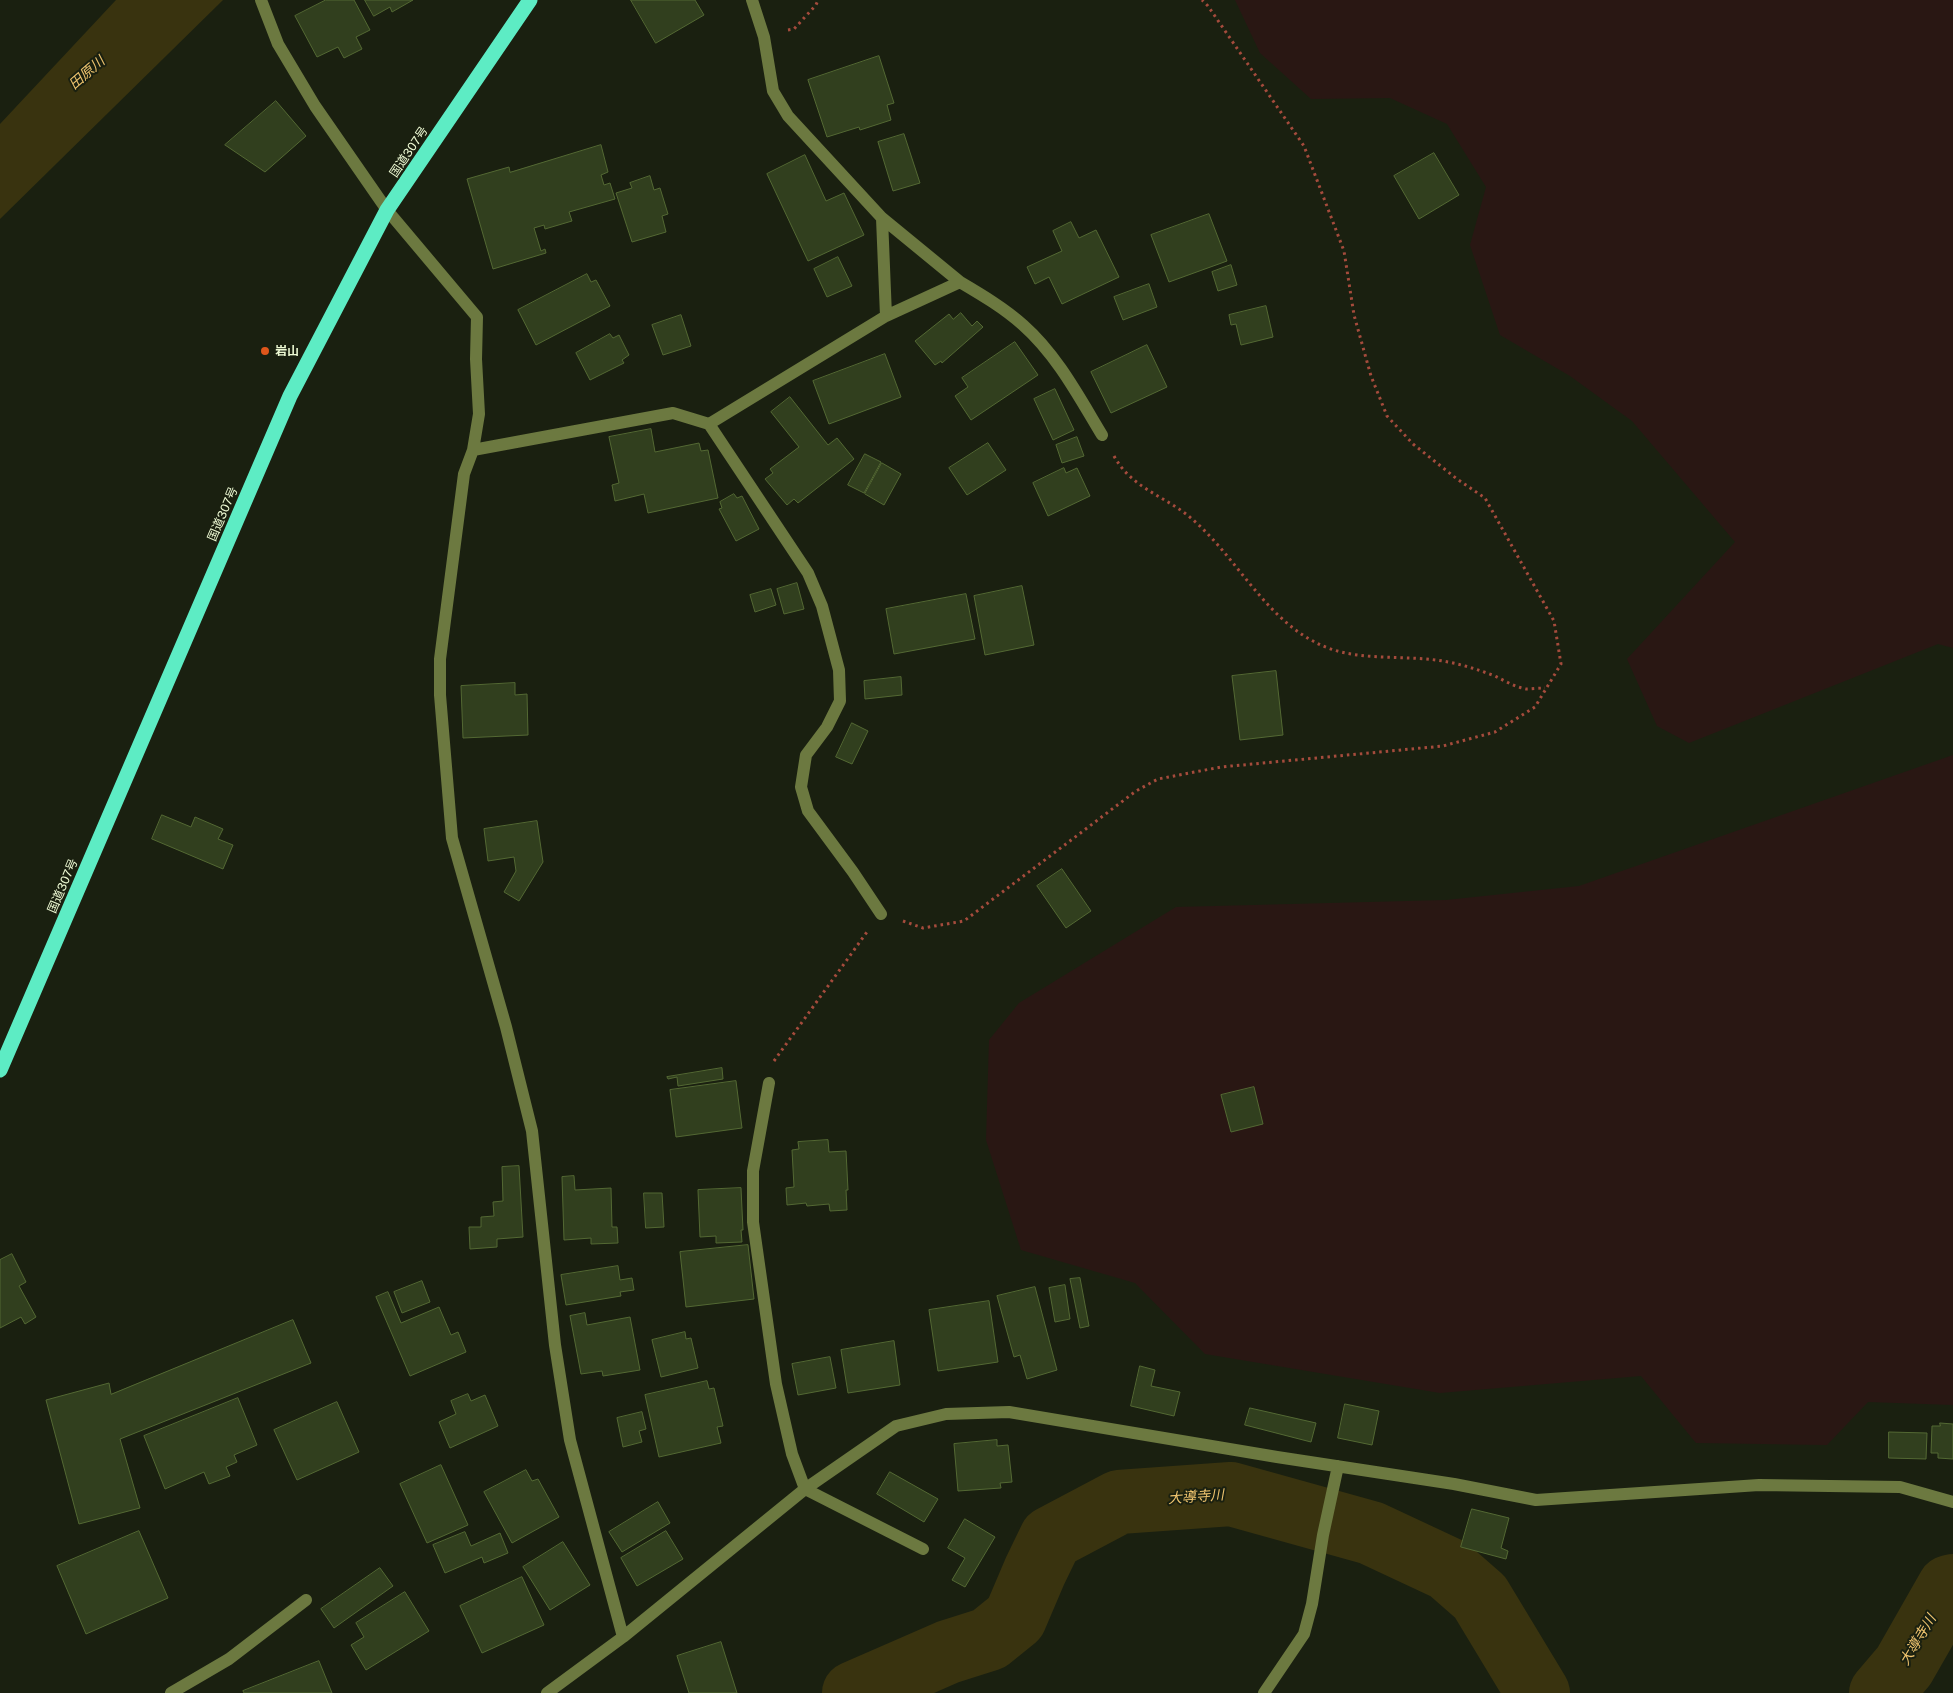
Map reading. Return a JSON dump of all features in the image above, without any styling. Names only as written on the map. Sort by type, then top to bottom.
[{"type":"highway","name":"国道307号","points":[[0,1070],[290,396],[387,210],[530,0]]},
{"type":"street","points":[[261,0],[278,44],[315,106],[387,210],[476,317],[478,414],[473,450],[464,474],[440,659],[440,695],[452,838],[506,1027],[532,1131],[555,1345],[570,1440],[623,1637]]},
{"type":"street","points":[[752,0],[764,37],[774,91],[788,116],[882,218],[960,282],[1001,308],[1025,327],[1074,388],[1102,435]]},
{"type":"street","points":[[882,218],[886,316]]},
{"type":"street","points":[[709,424],[886,316],[960,282]]},
{"type":"street","points":[[473,450],[672,413],[709,424],[808,573],[822,606],[839,670],[840,701],[827,727],[806,755],[801,787],[808,811],[853,872],[880,914]]},
{"type":"street","points":[[769,1083],[753,1171],[753,1222],[776,1384],[792,1454],[805,1489],[923,1549]]},
{"type":"street","points":[[547,1693],[623,1637],[805,1489],[896,1426],[946,1414],[1009,1412],[1454,1484],[1536,1500],[1759,1485],[1900,1487],[1953,1502]]},
{"type":"street","points":[[1264,1693],[1304,1634],[1312,1604],[1323,1535],[1338,1466]]},
{"type":"street","points":[[171,1693],[229,1659],[306,1600]]},
{"type":"path","points":[[764,37],[794,29],[816,5],[818,0]]},
{"type":"path","points":[[769,1083],[775,1059],[880,914],[923,928],[964,921],[1136,791],[1158,779],[1221,767],[1443,746],[1496,732],[1535,707],[1561,664],[1554,621],[1485,498],[1457,479],[1413,444],[1387,416],[1371,376],[1354,315],[1344,251],[1304,146],[1202,0]]},
{"type":"path","points":[[1102,435],[1118,465],[1131,479],[1186,514],[1204,531],[1276,611],[1300,633],[1329,648],[1371,657],[1444,661],[1467,666],[1515,686],[1527,689],[1546,688]]},
{"type":"shaded area","points":[[1235,0],[1953,0],[1953,648],[1938,644],[1689,743],[1657,726],[1627,659],[1735,542],[1632,421],[1570,376],[1500,335],[1470,245],[1486,187],[1447,124],[1390,98],[1311,99],[1260,53]]},
{"type":"shaded area","points":[[1953,755],[1953,1405],[1868,1402],[1827,1445],[1696,1443],[1641,1376],[1440,1393],[1205,1354],[1135,1283],[1021,1250],[986,1140],[989,1040],[1019,1003],[1176,907],[1446,900],[1579,886]]},
{"type":"water","name":"田原川","points":[[116,0],[223,0],[0,219],[0,124]]},
{"type":"building","points":[[326,0],[354,0],[370,30],[356,37],[362,49],[344,58],[338,47],[317,57],[295,16]]},
{"type":"building","points":[[365,0],[413,0],[392,12],[390,7],[374,16]]},
{"type":"building","points":[[631,0],[695,0],[704,15],[656,43]]},
{"type":"building","points":[[879,56],[894,103],[887,105],[891,120],[860,130],[859,127],[827,137],[808,80]]},
{"type":"building","points":[[276,101],[306,136],[265,172],[225,145]]},
{"type":"building","points":[[904,134],[920,183],[893,191],[878,142]]},
{"type":"building","points":[[601,145],[608,172],[601,175],[604,185],[610,183],[615,199],[569,212],[572,221],[545,229],[544,225],[534,228],[541,251],[545,249],[546,253],[493,269],[467,179],[509,167],[510,172]]},
{"type":"building","points":[[1434,153],[1459,195],[1419,219],[1394,176]]},
{"type":"building","points":[[805,155],[826,201],[844,193],[864,235],[808,261],[767,174]]},
{"type":"building","points":[[650,176],[654,190],[660,188],[668,214],[662,216],[666,232],[632,242],[616,193],[632,188],[630,183]]},
{"type":"building","points":[[1209,214],[1227,261],[1169,282],[1151,235]]},
{"type":"building","points":[[1071,222],[1079,238],[1096,230],[1119,277],[1062,304],[1049,277],[1035,284],[1027,267],[1062,251],[1053,231]]},
{"type":"building","points":[[838,257],[852,286],[827,297],[814,269]]},
{"type":"building","points":[[1231,265],[1237,285],[1218,291],[1212,272]]},
{"type":"building","points":[[587,274],[591,282],[596,280],[610,306],[536,345],[518,310]]},
{"type":"building","points":[[1149,284],[1157,307],[1123,320],[1114,297]]},
{"type":"building","points":[[1266,306],[1273,337],[1241,345],[1236,324],[1231,325],[1229,315]]},
{"type":"building","points":[[961,313],[972,326],[977,321],[983,327],[942,363],[941,361],[935,365],[915,341],[949,314],[953,319]]},
{"type":"building","points":[[681,315],[691,346],[663,355],[652,325]]},
{"type":"building","points":[[610,334],[613,338],[619,335],[629,355],[622,360],[624,363],[590,380],[576,353]]},
{"type":"building","points":[[1015,342],[1038,375],[971,420],[955,396],[968,387],[962,378]]},
{"type":"building","points":[[1147,345],[1167,387],[1111,413],[1091,372]]},
{"type":"building","points":[[885,354],[901,397],[829,424],[813,381]]},
{"type":"building","points":[[1055,389],[1074,430],[1053,440],[1034,399]]},
{"type":"building","points":[[790,397],[828,445],[837,438],[854,459],[798,503],[794,499],[787,505],[765,479],[773,473],[770,469],[799,447],[771,412]]},
{"type":"building","points":[[651,429],[655,452],[699,443],[701,451],[708,450],[718,498],[648,513],[644,494],[615,501],[612,485],[619,483],[609,437]]},
{"type":"building","points":[[1077,437],[1084,456],[1062,463],[1056,445]]},
{"type":"building","points":[[988,443],[1006,470],[967,495],[949,468]]},
{"type":"building","points":[[865,454],[881,462],[864,493],[848,485]]},
{"type":"building","points":[[882,463],[901,474],[884,505],[865,494]]},
{"type":"building","points":[[1064,468],[1066,473],[1077,468],[1090,496],[1048,516],[1033,483]]},
{"type":"building","points":[[734,494],[737,498],[742,496],[759,529],[736,541],[719,509],[722,508],[720,502]]},
{"type":"building","points":[[797,583],[804,609],[784,614],[777,589]]},
{"type":"building","points":[[1022,586],[1034,645],[985,655],[974,596]]},
{"type":"building","points":[[771,589],[776,605],[755,612],[750,595]]},
{"type":"building","points":[[966,594],[975,639],[894,654],[886,609]]},
{"type":"building","points":[[1276,671],[1283,735],[1240,740],[1232,676]]},
{"type":"building","points":[[901,677],[902,695],[865,699],[864,681]]},
{"type":"building","points":[[515,683],[515,695],[527,694],[528,735],[463,738],[461,686]]},
{"type":"building","points":[[852,723],[868,731],[852,764],[836,757]]},
{"type":"building","points":[[162,815],[191,827],[195,817],[223,829],[218,839],[233,845],[223,869],[152,839]]},
{"type":"building","points":[[537,821],[543,862],[519,901],[504,892],[516,871],[514,857],[488,861],[484,829]]},
{"type":"building","points":[[1062,869],[1091,911],[1066,928],[1037,886]]},
{"type":"building","points":[[722,1068],[723,1079],[678,1086],[677,1077],[668,1079],[667,1077]]},
{"type":"building","points":[[736,1081],[742,1128],[676,1137],[670,1090]]},
{"type":"building","points":[[1254,1087],[1263,1124],[1231,1132],[1221,1095]]},
{"type":"building","points":[[828,1140],[829,1152],[846,1151],[847,1210],[830,1211],[829,1204],[807,1206],[806,1203],[787,1205],[786,1188],[794,1187],[792,1150],[799,1149],[798,1142]]},
{"type":"building","points":[[519,1166],[523,1237],[497,1239],[497,1247],[470,1249],[469,1227],[481,1227],[481,1217],[494,1216],[493,1202],[503,1201],[502,1167]]},
{"type":"building","points":[[574,1176],[575,1190],[611,1188],[612,1227],[617,1227],[618,1243],[591,1244],[591,1238],[564,1240],[562,1177]]},
{"type":"building","points":[[741,1188],[742,1242],[716,1243],[716,1236],[700,1237],[698,1190]]},
{"type":"building","points":[[644,1193],[662,1193],[664,1227],[646,1228]]},
{"type":"building","points":[[748,1245],[754,1299],[686,1307],[680,1252]]},
{"type":"building","points":[[12,1254],[26,1282],[19,1286],[36,1317],[25,1324],[21,1317],[0,1328],[0,1260]]},
{"type":"building","points":[[618,1266],[620,1280],[632,1278],[634,1290],[620,1292],[621,1296],[566,1305],[561,1275]]},
{"type":"building","points":[[1080,1278],[1089,1326],[1080,1328],[1070,1279]]},
{"type":"building","points":[[422,1281],[430,1302],[402,1313],[394,1292]]},
{"type":"building","points":[[1065,1285],[1070,1319],[1055,1322],[1049,1288]]},
{"type":"building","points":[[1035,1287],[1057,1370],[1027,1379],[1020,1355],[1014,1357],[997,1296]]},
{"type":"building","points":[[388,1292],[401,1323],[439,1307],[451,1335],[458,1332],[466,1352],[410,1376],[376,1297]]},
{"type":"building","points":[[989,1301],[998,1362],[938,1371],[929,1310]]},
{"type":"building","points":[[585,1313],[587,1325],[630,1317],[640,1370],[603,1376],[602,1371],[581,1374],[570,1316]]},
{"type":"building","points":[[293,1320],[311,1363],[120,1439],[140,1508],[79,1524],[46,1400],[109,1383],[111,1394]]},
{"type":"building","points":[[685,1332],[686,1339],[691,1338],[698,1368],[661,1377],[652,1340]]},
{"type":"building","points":[[894,1341],[900,1385],[848,1393],[841,1350]]},
{"type":"building","points":[[830,1357],[836,1388],[798,1395],[792,1364]]},
{"type":"building","points":[[1140,1366],[1155,1370],[1151,1386],[1180,1392],[1174,1416],[1131,1406]]},
{"type":"building","points":[[707,1381],[709,1389],[714,1388],[723,1426],[717,1427],[721,1443],[659,1457],[645,1395]]},
{"type":"building","points":[[468,1394],[471,1401],[485,1395],[498,1426],[450,1448],[439,1422],[456,1414],[451,1401]]},
{"type":"building","points":[[238,1398],[257,1445],[234,1455],[237,1462],[226,1467],[230,1476],[209,1484],[204,1472],[165,1489],[144,1436]]},
{"type":"building","points":[[337,1402],[359,1452],[297,1480],[274,1430]]},
{"type":"building","points":[[1345,1404],[1379,1411],[1372,1445],[1338,1438]]},
{"type":"building","points":[[1250,1408],[1316,1423],[1311,1442],[1245,1425]]},
{"type":"building","points":[[642,1412],[646,1429],[639,1431],[642,1442],[623,1447],[617,1418]]},
{"type":"building","points":[[1940,1423],[1953,1424],[1953,1459],[1938,1458],[1938,1453],[1931,1453],[1932,1426],[1940,1426]]},
{"type":"building","points":[[1889,1432],[1927,1433],[1926,1459],[1889,1458]]},
{"type":"building","points":[[997,1440],[997,1446],[1008,1445],[1012,1482],[1000,1483],[1001,1488],[958,1491],[954,1444]]},
{"type":"building","points":[[441,1465],[468,1525],[427,1543],[400,1484]]},
{"type":"building","points":[[526,1470],[532,1481],[538,1479],[559,1517],[512,1543],[484,1492]]},
{"type":"building","points":[[890,1472],[938,1499],[924,1522],[877,1494]]},
{"type":"building","points":[[658,1502],[670,1523],[622,1552],[609,1532]]},
{"type":"building","points":[[1472,1509],[1509,1518],[1501,1548],[1508,1551],[1506,1559],[1461,1547]]},
{"type":"building","points":[[965,1519],[995,1537],[965,1587],[952,1580],[965,1558],[948,1548]]},
{"type":"building","points":[[139,1531],[168,1598],[86,1634],[57,1566]]},
{"type":"building","points":[[666,1531],[683,1559],[637,1586],[621,1558]]},
{"type":"building","points":[[465,1532],[471,1546],[500,1533],[508,1553],[484,1563],[482,1557],[445,1573],[433,1545]]},
{"type":"building","points":[[563,1542],[590,1585],[550,1610],[523,1567]]},
{"type":"building","points":[[380,1568],[393,1586],[334,1628],[321,1609]]},
{"type":"building","points":[[522,1577],[544,1625],[482,1653],[460,1606]]},
{"type":"building","points":[[405,1592],[429,1631],[366,1670],[351,1645],[364,1637],[356,1623]]},
{"type":"building","points":[[721,1642],[737,1693],[689,1693],[677,1656]]},
{"type":"building","points":[[319,1661],[332,1693],[244,1693],[243,1691]]},
{"type":"waterway","name":"大導寺川","points":[[854,1693],[948,1652],[989,1639],[1015,1618],[1051,1538],[1119,1502],[1231,1494],[1371,1533],[1448,1569],[1480,1597],[1538,1693]]},
{"type":"waterway","name":"大導寺川","points":[[1881,1693],[1904,1666],[1949,1587],[1953,1586]]},
{"type":"place","name":"岩山","points":[[265,351]]}]
